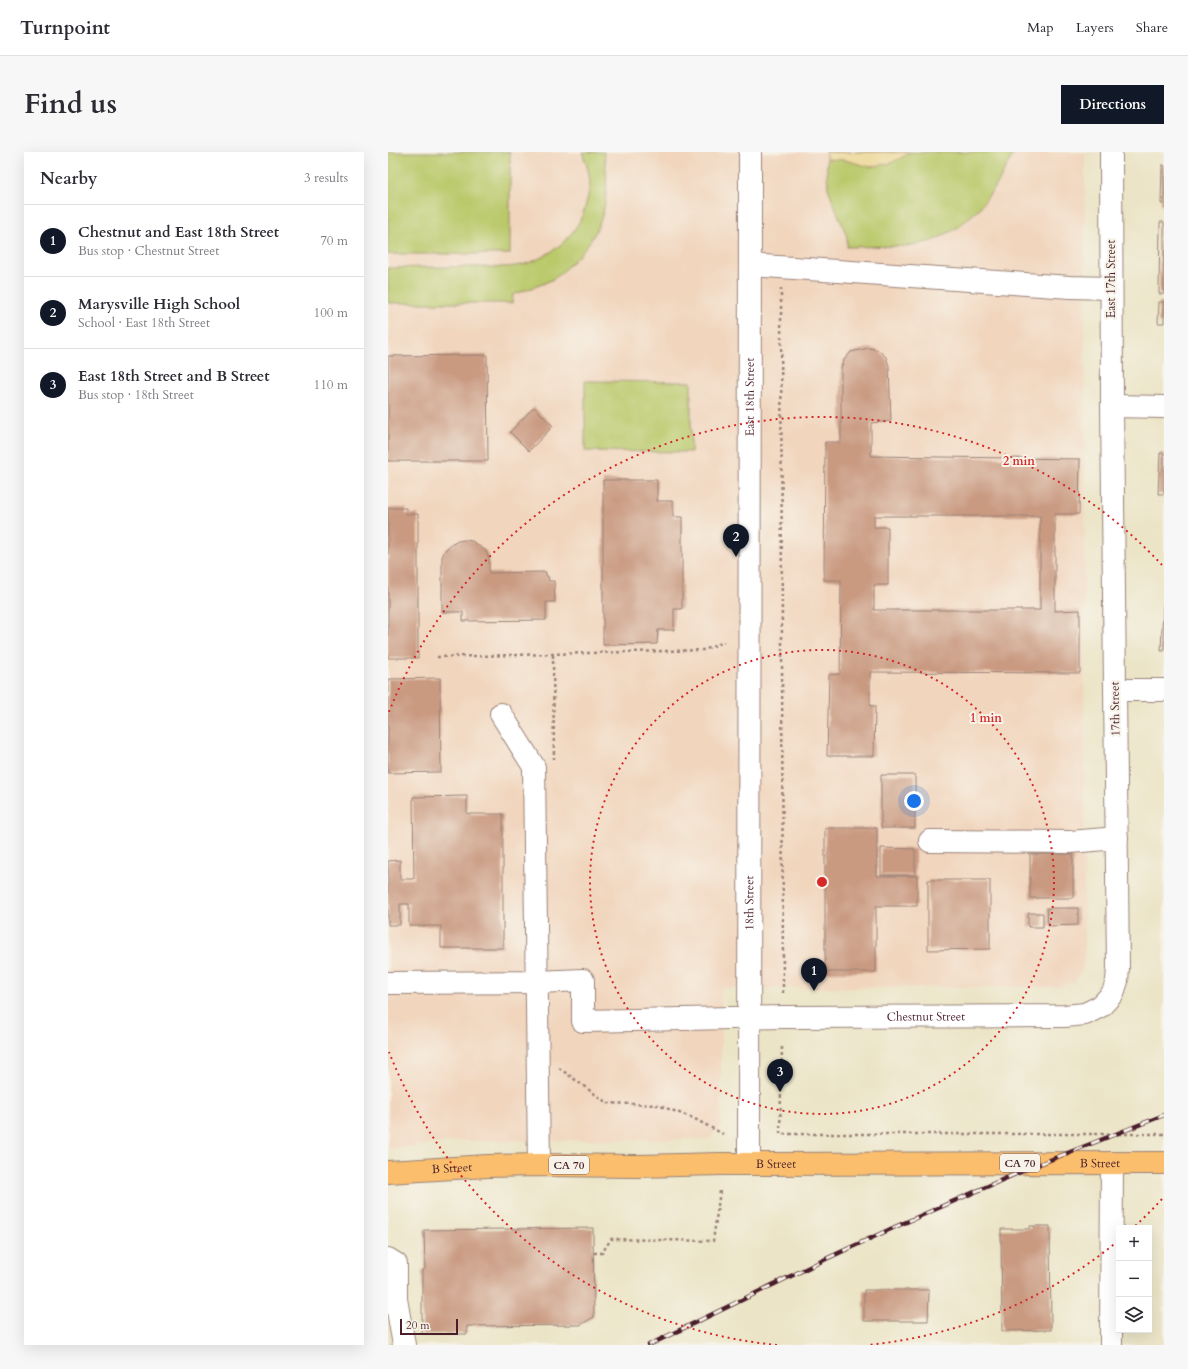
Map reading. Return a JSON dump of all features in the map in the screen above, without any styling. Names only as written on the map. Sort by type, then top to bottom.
[{"type":"highway","name":"B Street","points":[[388,1172],[487,1166],[539,1165],[637,1166],[749,1164],[1164,1163]]},
{"type":"street","name":"East 18th Street","points":[[750,152],[750,642]]},
{"type":"street","name":"East 17th Street","points":[[1111,152],[1112,406]]},
{"type":"street","points":[[750,266],[1070,288],[1111,288]]},
{"type":"street","points":[[1112,406],[1164,407]]},
{"type":"street","name":"17th Street","points":[[1102,1006],[1113,993],[1117,981],[1117,838],[1112,406]]},
{"type":"street","name":"18th Street","points":[[749,1164],[748,1018],[750,642]]},
{"type":"street","points":[[1115,690],[1164,690]]},
{"type":"street","points":[[501,714],[534,766],[539,1165]]},
{"type":"street","points":[[930,840],[1070,842],[1117,838]]},
{"type":"street","name":"Chestnut Street","points":[[537,982],[583,980],[583,1021],[748,1018],[1065,1016],[1085,1014],[1102,1006]]},
{"type":"street","points":[[388,983],[537,982]]},
{"type":"street","points":[[1111,1345],[1112,1163]]},
{"type":"street","points":[[388,1259],[396,1264],[392,1300],[404,1345]]},
{"type":"path","points":[[781,268],[783,994]]},
{"type":"path","points":[[437,657],[704,650],[724,642]]},
{"type":"path","points":[[554,655],[554,766]]},
{"type":"path","points":[[782,1047],[780,1134],[1164,1134]]},
{"type":"path","points":[[556,1066],[607,1103],[658,1105],[692,1118],[723,1134]]},
{"type":"path","points":[[594,1253],[602,1253],[611,1239],[713,1241],[720,1191]]},
{"type":"shaded area","points":[[388,152],[1085,152],[1084,961],[1081,972],[1074,982],[1057,987],[721,988],[721,1126],[709,1139],[459,1141],[388,1149]]},
{"type":"green space","points":[[388,152],[510,152],[510,254],[388,254]]},
{"type":"green space","points":[[582,152],[604,152],[607,185],[603,214],[591,240],[581,253],[557,276],[544,284],[513,295],[512,303],[388,303],[388,268],[515,266],[525,264],[553,251],[575,229],[584,211],[590,181],[588,169]]},
{"type":"green space","points":[[826,152],[1014,152],[998,183],[978,210],[957,228],[933,241],[906,246],[847,247],[847,237],[828,188]]},
{"type":"green space","points":[[585,381],[691,382],[691,452],[585,451]]},
{"type":"sand","points":[[826,152],[909,152],[891,163],[870,167],[845,160],[826,159]]},
{"type":"building","points":[[1162,165],[1164,165],[1164,204],[1161,204]]},
{"type":"building","points":[[1160,222],[1164,222],[1164,294],[1159,294]]},
{"type":"building","points":[[1159,302],[1164,302],[1164,323],[1158,323]]},
{"type":"building","points":[[869,348],[878,350],[886,357],[889,366],[891,421],[871,423],[871,456],[1080,459],[1079,514],[1055,514],[1055,611],[1080,610],[1080,673],[870,672],[870,706],[875,706],[874,756],[827,756],[829,675],[840,674],[841,580],[824,580],[825,442],[841,442],[841,368],[844,360],[851,352]],"holes":[[[874,516],[1040,516],[1040,610],[874,610],[874,585],[888,585],[888,527],[874,527]]]},
{"type":"building","points":[[487,355],[488,461],[388,461],[388,356]]},
{"type":"building","points":[[534,407],[553,426],[529,451],[510,432]]},
{"type":"building","points":[[1160,453],[1164,453],[1164,494],[1158,494]]},
{"type":"building","points":[[603,480],[657,480],[657,501],[673,501],[673,517],[682,517],[682,609],[674,609],[674,630],[658,630],[657,644],[603,645]]},
{"type":"building","points":[[388,508],[406,508],[406,514],[418,514],[418,658],[388,658]]},
{"type":"building","points":[[458,541],[472,541],[486,551],[489,558],[489,573],[546,572],[546,576],[548,576],[549,581],[554,581],[555,602],[546,602],[546,620],[463,621],[463,612],[442,612],[442,557],[445,550],[451,545]]},
{"type":"building","points":[[1163,605],[1164,651],[1161,651]]},
{"type":"building","points":[[440,678],[441,772],[388,773],[388,679]]},
{"type":"building","points":[[881,775],[915,775],[915,828],[881,828]]},
{"type":"building","points":[[467,796],[467,814],[503,814],[503,948],[441,948],[441,926],[409,926],[409,904],[400,904],[400,925],[388,925],[388,861],[400,860],[400,879],[414,879],[413,797]]},
{"type":"building","points":[[825,828],[877,828],[877,876],[917,876],[917,906],[876,906],[876,972],[825,972]]},
{"type":"building","points":[[881,848],[915,849],[915,875],[881,875]]},
{"type":"building","points":[[1030,854],[1073,854],[1073,898],[1030,898]]},
{"type":"building","points":[[928,880],[990,880],[990,949],[928,950]]},
{"type":"building","points":[[1047,908],[1078,908],[1078,925],[1048,926]]},
{"type":"building","points":[[1028,913],[1043,913],[1043,927],[1028,927]]},
{"type":"building","points":[[1030,1226],[1050,1226],[1051,1330],[1002,1331],[1001,1229],[1030,1229]]},
{"type":"building","points":[[593,1228],[594,1317],[580,1325],[467,1326],[467,1334],[422,1334],[422,1270],[425,1269],[424,1230]]},
{"type":"building","points":[[864,1290],[929,1290],[928,1321],[864,1321]]},
{"type":"railway","points":[[649,1345],[895,1227],[1027,1169],[1164,1115]]},
{"type":"place","name":"Marysville High School","points":[[736,557]]},
{"type":"place","name":"Chestnut and East 18th Street","points":[[814,991]]},
{"type":"place","name":"East 18th Street and B Street","points":[[780,1092]]}]
